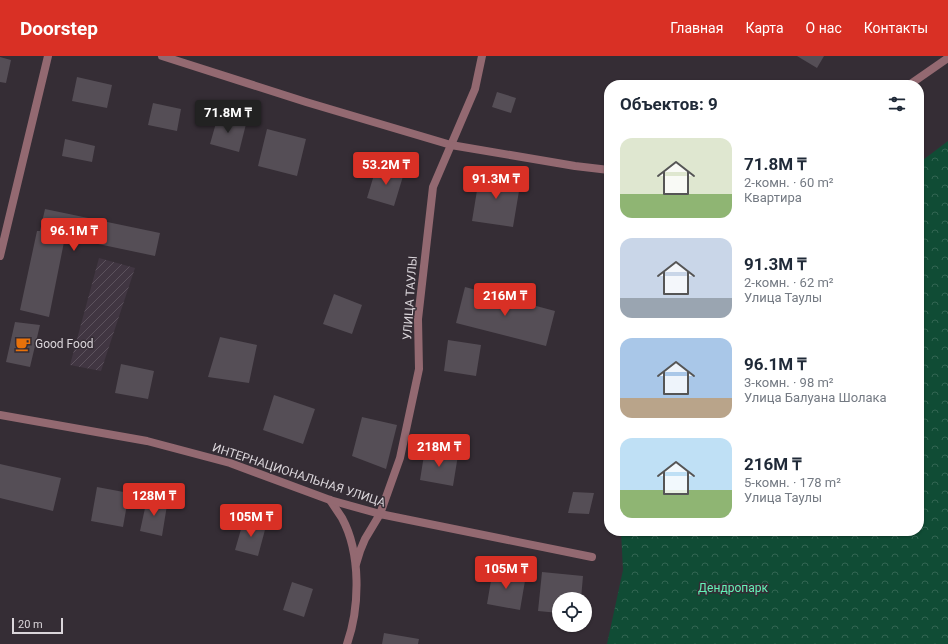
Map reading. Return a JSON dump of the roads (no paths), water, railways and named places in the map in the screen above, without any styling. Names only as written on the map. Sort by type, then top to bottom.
[{"type":"street","points":[[0,256],[48,56]]},
{"type":"street","points":[[162,56],[306,102],[451,145],[575,166],[604,169]]},
{"type":"street","name":"УЛИЦА ТАУЛЫ","points":[[356,564],[365,539],[380,514],[400,458],[419,369],[418,319],[433,186],[475,89],[482,56]]},
{"type":"street","points":[[916,80],[948,58]]},
{"type":"street","name":"ИНТЕРНАЦИОНАЛЬНАЯ УЛИЦА","points":[[0,415],[147,441],[230,463],[330,500],[380,514],[592,557]]},
{"type":"street","name":"УЛИЦА ТАУЛЫ","points":[[330,500],[342,519],[353,549],[356,564],[356,600],[351,631],[347,644]]},
{"type":"place","name":"Good Food","points":[[23,344]]},
{"type":"park label","name":"Дендропарк","points":[[733,588]]}]
